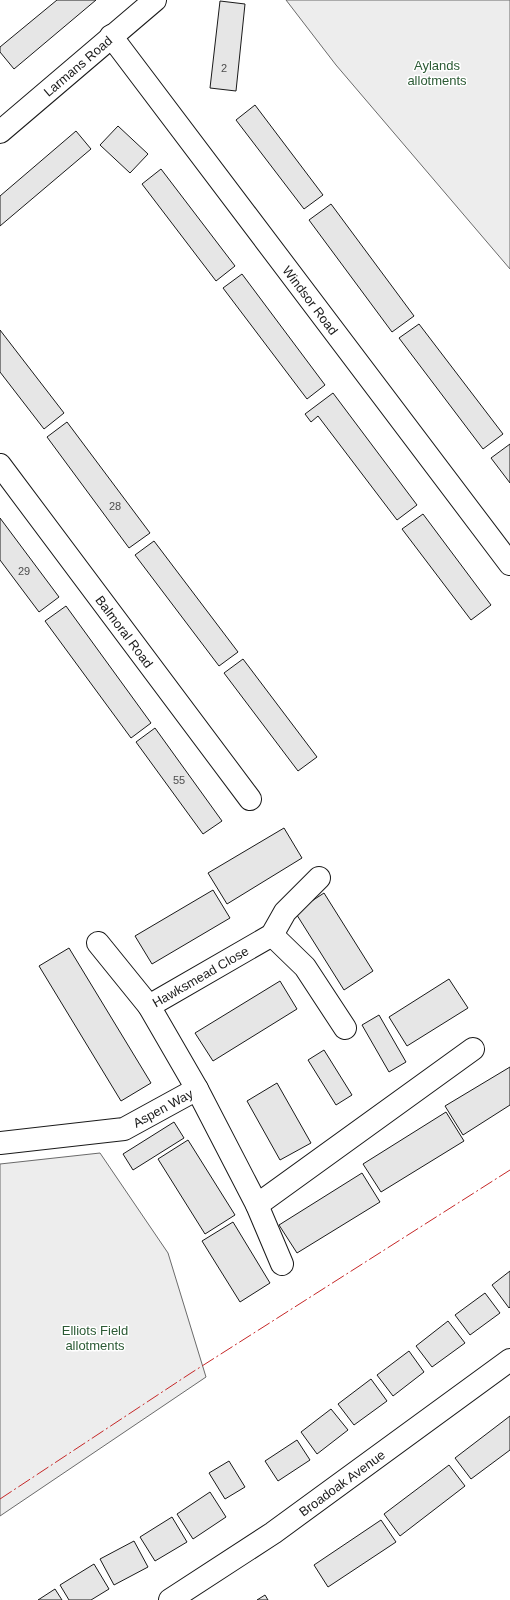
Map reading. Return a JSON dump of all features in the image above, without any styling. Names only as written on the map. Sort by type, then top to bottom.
[{"type":"street","name":"Larmans Road","points":[[0,132],[155,0]]},
{"type":"street","name":"Windsor Road","points":[[111,36],[510,564]]},
{"type":"street","name":"Balmoral Road","points":[[0,465],[250,798]]},
{"type":"street","points":[[319,878],[285,912],[272,935],[305,967],[345,1028]]},
{"type":"street","name":"Hawksmead Close","points":[[197,1089],[149,1006],[272,935]]},
{"type":"street","points":[[98,943],[149,1006]]},
{"type":"street","points":[[256,1205],[473,1049]]},
{"type":"street","name":"Aspen Way","points":[[0,1143],[124,1129],[197,1089],[256,1205],[282,1264]]},
{"type":"street","name":"Broadoak Avenue","points":[[170,1600],[273,1533],[510,1360]]},
{"type":"shaded area","name":"Aylands allotments","points":[[286,0],[510,0],[510,269],[336,65]]},
{"type":"shaded area","name":"Elliots Field allotments","points":[[100,1153],[168,1253],[206,1377],[0,1516],[0,1164]]},
{"type":"building","points":[[57,0],[96,0],[14,69],[0,52],[0,47]]},
{"type":"building","points":[[220,1],[245,4],[236,91],[210,88]]},
{"type":"building","points":[[255,105],[323,195],[304,209],[236,120]]},
{"type":"building","points":[[118,126],[148,154],[130,173],[100,145]]},
{"type":"building","points":[[76,131],[91,149],[0,226],[0,196]]},
{"type":"building","points":[[161,169],[235,266],[216,281],[142,184]]},
{"type":"building","points":[[331,204],[414,316],[392,332],[309,220]]},
{"type":"building","points":[[242,274],[325,385],[307,399],[223,288]]},
{"type":"building","points":[[419,324],[503,434],[483,449],[399,338]]},
{"type":"building","points":[[0,330],[64,413],[44,429],[0,372]]},
{"type":"building","points":[[333,393],[417,505],[397,520],[318,416],[311,422],[305,414]]},
{"type":"building","points":[[67,422],[150,533],[129,548],[47,437]]},
{"type":"building","points":[[510,444],[510,483],[491,458]]},
{"type":"building","points":[[423,514],[491,605],[471,620],[402,529]]},
{"type":"building","points":[[0,518],[59,597],[39,612],[0,560]]},
{"type":"building","points":[[154,541],[238,652],[219,666],[135,555]]},
{"type":"building","points":[[66,606],[151,723],[131,738],[45,621]]},
{"type":"building","points":[[243,659],[317,757],[298,771],[224,673]]},
{"type":"building","points":[[155,728],[222,821],[203,834],[136,742]]},
{"type":"building","points":[[284,828],[302,858],[227,904],[208,873]]},
{"type":"building","points":[[213,890],[230,918],[152,964],[135,936]]},
{"type":"building","points":[[324,893],[373,971],[344,990],[295,912]]},
{"type":"building","points":[[69,948],[151,1083],[121,1101],[39,966]]},
{"type":"building","points":[[449,979],[468,1008],[407,1046],[389,1017]]},
{"type":"building","points":[[280,981],[297,1009],[213,1061],[195,1033]]},
{"type":"building","points":[[379,1015],[406,1062],[389,1072],[362,1025]]},
{"type":"building","points":[[324,1050],[352,1095],[336,1105],[308,1060]]},
{"type":"building","points":[[510,1067],[510,1105],[463,1135],[445,1106]]},
{"type":"building","points":[[277,1083],[311,1143],[280,1160],[247,1101]]},
{"type":"building","points":[[446,1112],[464,1141],[381,1192],[363,1164]]},
{"type":"building","points":[[174,1122],[184,1138],[133,1170],[123,1154]]},
{"type":"building","points":[[188,1140],[235,1215],[205,1234],[158,1159]]},
{"type":"building","points":[[362,1173],[380,1202],[297,1253],[279,1225]]},
{"type":"building","points":[[233,1222],[270,1283],[240,1302],[202,1241]]},
{"type":"building","points":[[510,1271],[510,1307],[509,1308],[492,1285]]},
{"type":"building","points":[[485,1293],[500,1313],[470,1335],[455,1315]]},
{"type":"building","points":[[448,1321],[465,1343],[432,1367],[416,1346]]},
{"type":"building","points":[[409,1351],[424,1372],[393,1396],[377,1375]]},
{"type":"building","points":[[371,1379],[387,1401],[354,1425],[338,1404]]},
{"type":"building","points":[[331,1409],[348,1430],[317,1454],[301,1432]]},
{"type":"building","points":[[510,1416],[510,1450],[471,1479],[455,1458]]},
{"type":"building","points":[[297,1440],[310,1460],[278,1481],[265,1461]]},
{"type":"building","points":[[229,1461],[245,1487],[225,1499],[209,1473]]},
{"type":"building","points":[[449,1465],[465,1486],[400,1536],[384,1514]]},
{"type":"building","points":[[210,1492],[226,1517],[193,1539],[177,1514]]},
{"type":"building","points":[[172,1517],[187,1542],[155,1561],[140,1537]]},
{"type":"building","points":[[381,1520],[396,1542],[328,1587],[314,1565]]},
{"type":"building","points":[[134,1541],[148,1567],[114,1585],[100,1559]]},
{"type":"building","points":[[94,1564],[109,1589],[91,1600],[69,1600],[60,1585]]},
{"type":"building","points":[[55,1589],[62,1600],[38,1600]]},
{"type":"building","points":[[265,1595],[268,1600],[257,1600]]},
{"type":"power","points":[[0,1499],[191,1373],[510,1170]]}]
